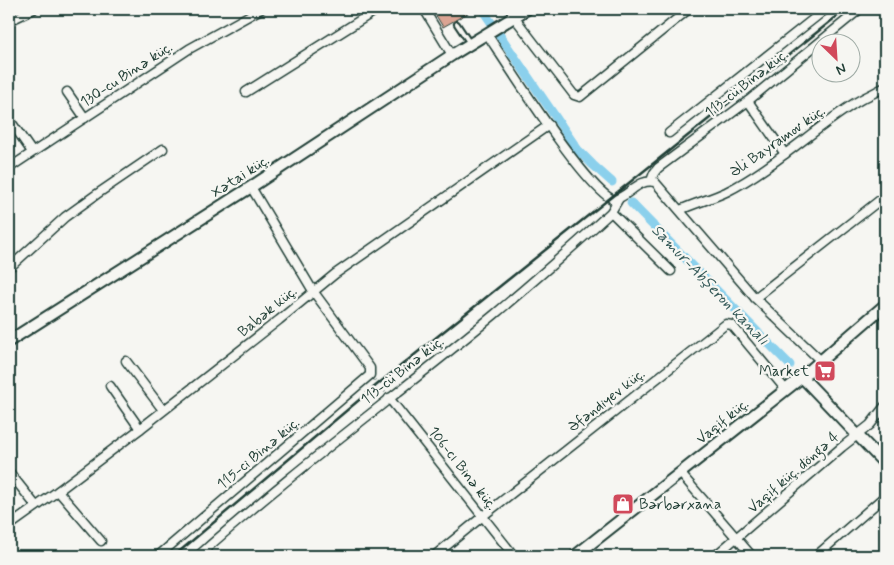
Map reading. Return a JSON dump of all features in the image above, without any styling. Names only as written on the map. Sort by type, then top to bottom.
[{"type":"street","points":[[9,21],[34,9]]},
{"type":"street","name":"130-cu Binə küç.","points":[[9,168],[189,50],[261,9]]},
{"type":"street","points":[[246,92],[378,9]]},
{"type":"street","points":[[424,9],[452,55]]},
{"type":"street","points":[[527,9],[511,13],[574,95],[580,97],[689,9]]},
{"type":"street","points":[[669,133],[826,9]]},
{"type":"street","name":"113-cü Binə küç.","points":[[651,181],[658,168],[748,101],[860,9]]},
{"type":"street","name":"Xətai küç.","points":[[9,341],[251,188],[452,55],[503,24],[511,13]]},
{"type":"street","points":[[487,34],[563,146],[609,198],[618,200],[642,183],[656,182],[755,298],[821,361]]},
{"type":"street","name":"Əli Bayramov küç.","points":[[680,210],[725,192],[786,154],[855,102],[885,87]]},
{"type":"street","points":[[67,92],[85,118]]},
{"type":"street","points":[[748,101],[786,154]]},
{"type":"street","points":[[9,119],[32,152]]},
{"type":"street","name":"Babək küç.","points":[[9,526],[58,492],[140,429],[313,291],[414,218],[549,125]]},
{"type":"street","points":[[9,268],[65,217],[163,149]]},
{"type":"street","points":[[251,188],[313,291],[370,372]]},
{"type":"street","points":[[755,298],[885,196]]},
{"type":"street","name":"113-cü Binə küç.","points":[[198,556],[323,451],[528,287],[611,212],[618,200]]},
{"type":"street","points":[[611,212],[671,271]]},
{"type":"street","name":"Vaqif küç.","points":[[574,556],[786,390],[885,305]]},
{"type":"street","name":"Əfəndiyev küç.","points":[[434,556],[726,324],[732,325],[786,390]]},
{"type":"street","points":[[126,362],[163,410]]},
{"type":"street","name":"115-ci Binə küç.","points":[[158,556],[370,372]]},
{"type":"street","points":[[802,377],[885,464]]},
{"type":"street","points":[[110,386],[140,429]]},
{"type":"street","name":"106-cı Binə küç.","points":[[389,398],[514,556]]},
{"type":"street","name":"Vaqif küç. döngə 4","points":[[715,556],[870,425],[885,406]]},
{"type":"street","points":[[9,472],[36,506]]},
{"type":"street","points":[[680,474],[752,556]]},
{"type":"street","points":[[58,492],[101,541]]},
{"type":"street","points":[[816,556],[885,496]]},
{"type":"lane","points":[[457,24],[470,44]]},
{"type":"path","points":[[370,372],[389,398]]},
{"type":"building","points":[[432,9],[475,9],[443,27]]},
{"type":"waterway","name":"Samur-Abşeron kanalı","points":[[482,9],[578,150],[612,182]]},
{"type":"waterway","name":"Samur-Abşeron kanalı","points":[[631,203],[790,365]]},
{"type":"railway","points":[[174,556],[378,384],[846,9]]},
{"type":"place","name":"Market","points":[[825,371]]},
{"type":"place","name":"Bərbərxana","points":[[623,504]]}]
